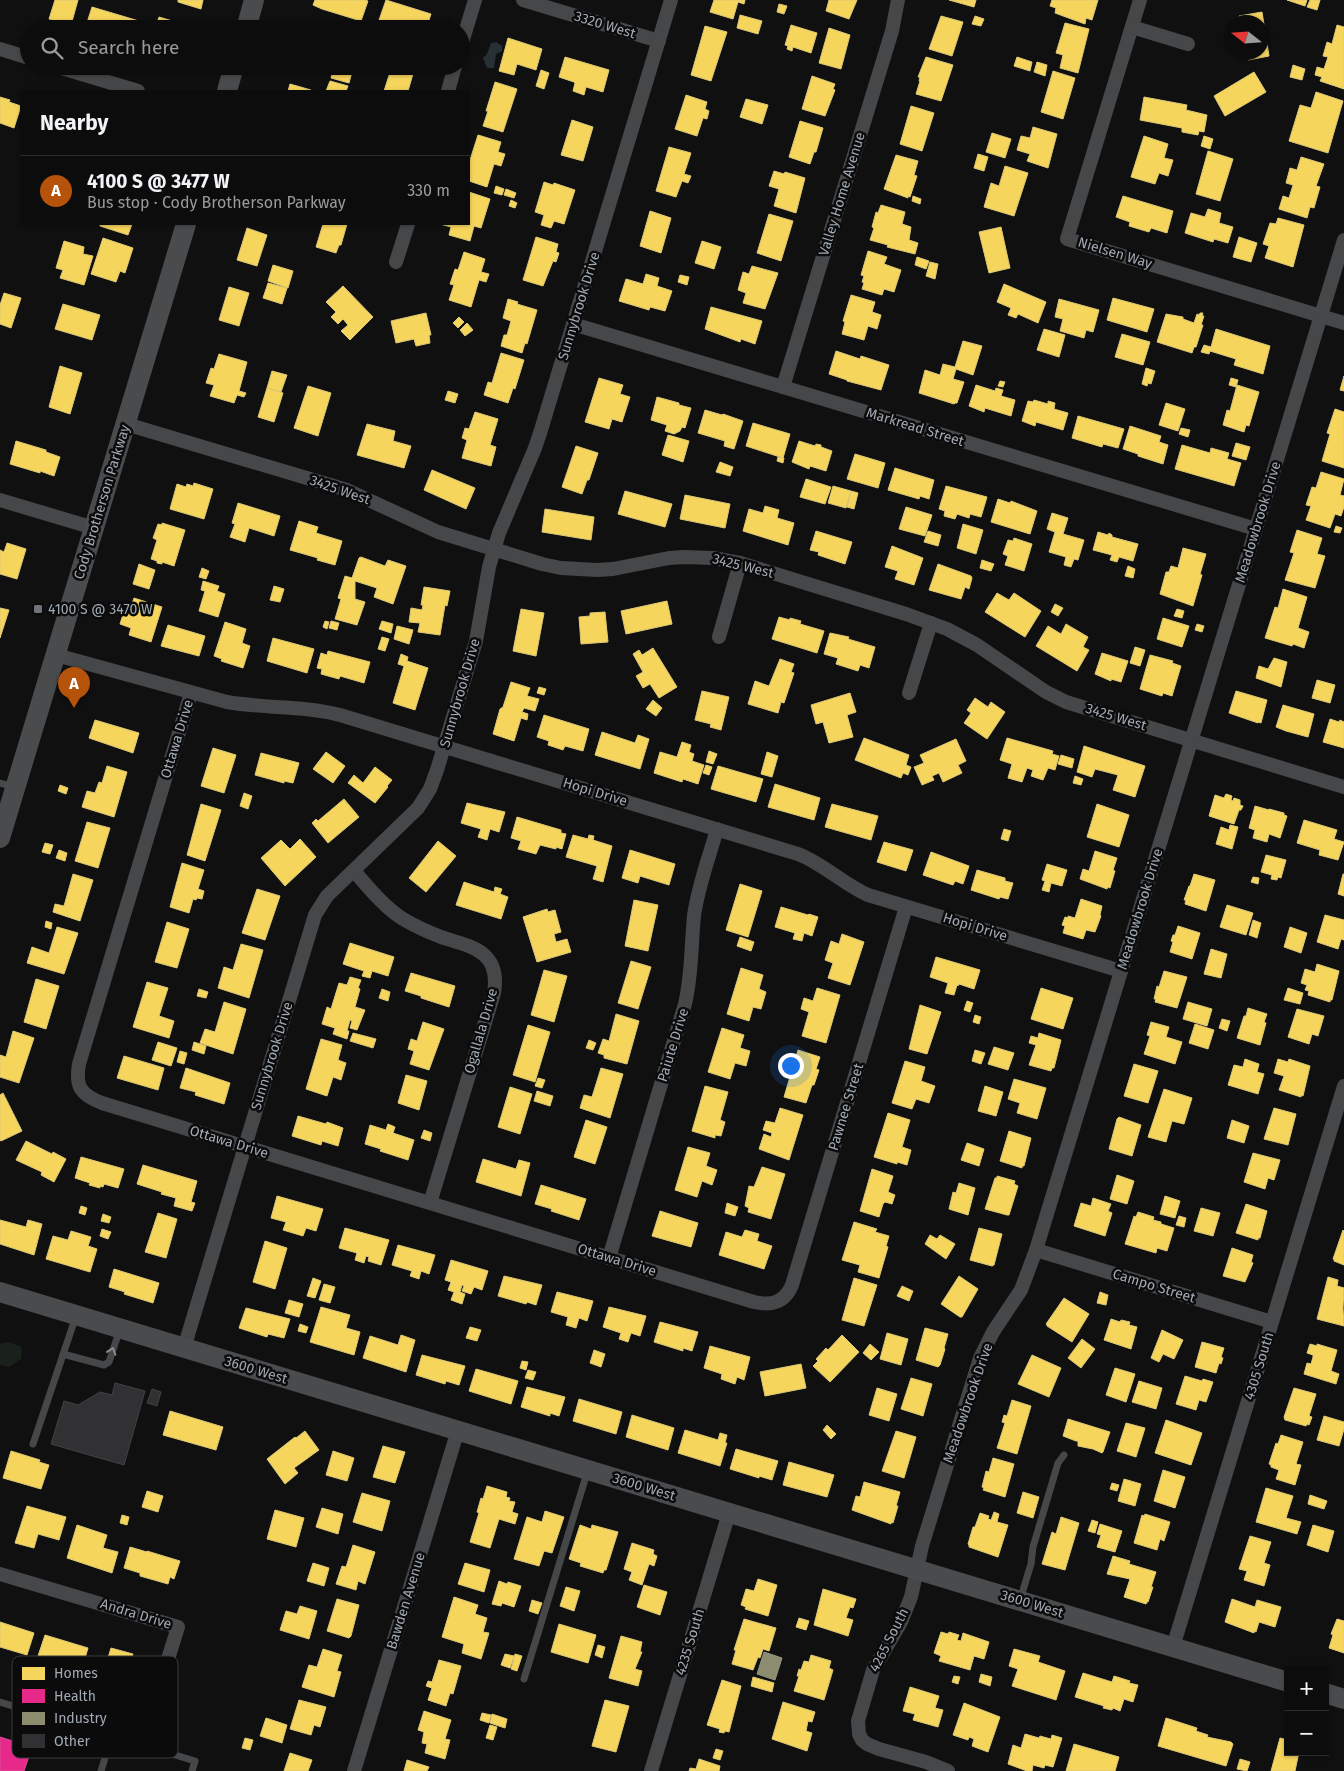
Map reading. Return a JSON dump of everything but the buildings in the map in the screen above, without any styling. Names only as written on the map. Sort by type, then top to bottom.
[{"type":"street","points":[[248,20],[254,0]]},
{"type":"street","points":[[469,20],[475,0]]},
{"type":"street","name":"3320 West","points":[[523,0],[658,41]]},
{"type":"street","name":"Sunnybrook Drive","points":[[184,1348],[315,915],[327,896],[422,803],[430,789],[476,641],[494,550],[508,510],[535,448],[671,0]]},
{"type":"street","name":"Valley Home Avenue","points":[[783,387],[892,31],[898,0]]},
{"type":"street","name":"Nielsen Way","points":[[1140,0],[1067,239],[1344,323]]},
{"type":"street","points":[[1132,27],[1188,44]]},
{"type":"street","points":[[0,50],[20,56]]},
{"type":"street","points":[[85,75],[135,90]]},
{"type":"street","points":[[227,90],[231,75]]},
{"type":"street","points":[[448,90],[452,75]]},
{"type":"street","name":"Cody Brotherson Parkway","points":[[0,838],[8,785],[56,655],[186,225]]},
{"type":"street","points":[[396,262],[408,225]]},
{"type":"street","name":"Meadowbrook Drive","points":[[917,1569],[922,1546],[980,1358],[993,1332],[1021,1290],[1036,1250],[1344,240]]},
{"type":"street","name":"Markread Street","points":[[573,324],[1256,529]]},
{"type":"street","name":"3425 West","points":[[126,424],[347,490],[426,527],[542,564],[578,569],[613,569],[669,558],[684,557],[713,558],[740,563],[931,623],[977,645],[1055,697],[1344,787]]},
{"type":"street","points":[[0,500],[94,528]]},
{"type":"street","points":[[719,637],[740,563]]},
{"type":"street","points":[[909,693],[931,623]]},
{"type":"street","name":"Hopi Drive","points":[[56,655],[241,705],[301,707],[326,711],[808,858],[859,891],[906,907],[1122,971]]},
{"type":"street","name":"Ottawa Drive","points":[[191,693],[79,1064],[78,1081],[80,1089],[93,1100],[609,1258],[754,1302],[770,1304],[778,1302]]},
{"type":"street","name":"Paiute Drive","points":[[609,1258],[685,1004],[691,973],[697,898],[717,829]]},
{"type":"street","name":"Ogallala Drive","points":[[354,871],[379,899],[401,917],[427,931],[476,948],[487,958],[494,974],[494,993],[430,1203]]},
{"type":"street","name":"Pawnee Street","points":[[778,1302],[784,1298],[792,1285],[906,907]]},
{"type":"street","name":"4305 South","points":[[1173,1647],[1344,1086]]},
{"type":"street","name":"Campo Street","points":[[1036,1250],[1272,1322]]},
{"type":"street","name":"3600 West","points":[[0,1292],[1284,1681]]},
{"type":"street","name":"Bawden Avenue","points":[[354,1771],[458,1430]]},
{"type":"street","name":"4235 South","points":[[651,1771],[729,1513]]},
{"type":"street","name":"4265 South","points":[[917,1569],[911,1597],[902,1622],[878,1660],[869,1680],[858,1721],[858,1728],[862,1740],[872,1747],[921,1760],[948,1771]]},
{"type":"street","name":"Andra Drive","points":[[0,1574],[178,1627],[169,1656]]},
{"type":"street","points":[[1329,1694],[1344,1699]]},
{"type":"lane","points":[[33,1444],[76,1315]]},
{"type":"lane","points":[[63,1354],[104,1364],[109,1362],[120,1328]]},
{"type":"lane","points":[[1020,1601],[1031,1564],[1033,1547],[1058,1463],[1064,1455]]},
{"type":"lane","points":[[524,1679],[588,1470]]},
{"type":"lane","points":[[0,1702],[12,1706]]},
{"type":"lane","points":[[178,1756],[195,1761],[192,1771]]},
{"type":"lane","points":[[101,1771],[105,1758]]},
{"type":"shaded area","points":[[496,42],[502,46],[502,51],[496,54],[494,68],[487,68],[483,58],[487,54],[491,43]]},
{"type":"shaded area","points":[[8,1342],[20,1346],[22,1350],[21,1359],[9,1367],[0,1365],[0,1344]]},
{"type":"place","name":"4100 S @ 3470 W","points":[[38,609]]},
{"type":"place","name":"4100 S @ 3477 W","points":[[74,708]]}]
